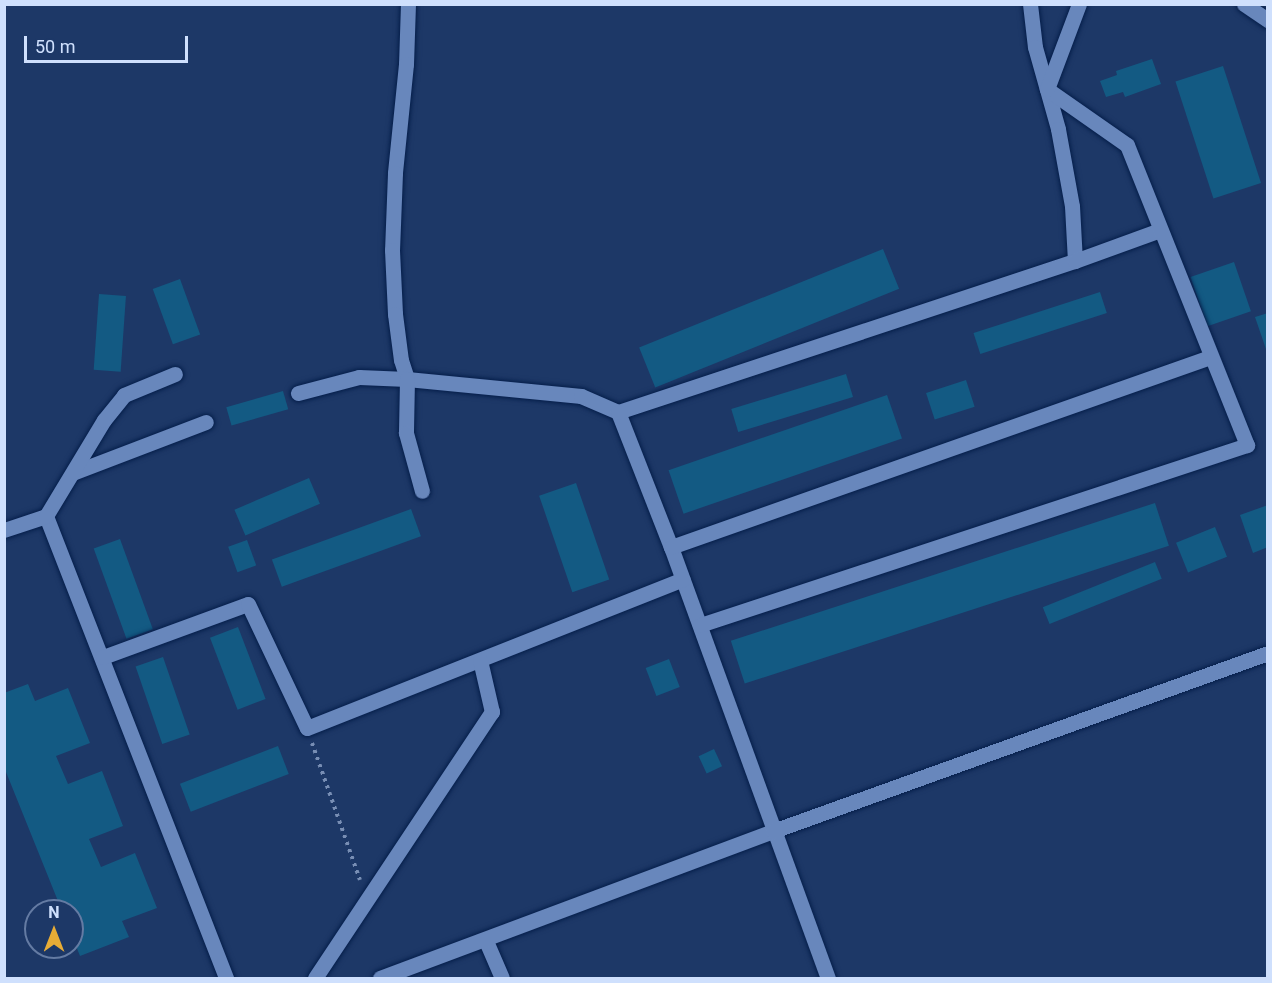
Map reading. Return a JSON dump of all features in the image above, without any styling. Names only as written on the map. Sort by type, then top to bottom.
[{"type":"lane","points":[[408,4],[406,64],[395,173],[392,250],[400,360],[407,379],[406,433],[422,491]]},
{"type":"lane","points":[[1030,4],[1035,47],[1058,129],[1072,206],[1076,261]]},
{"type":"lane","points":[[1047,89],[1079,4]]},
{"type":"lane","points":[[1244,4],[1268,20]]},
{"type":"lane","points":[[700,625],[1247,445],[1127,145],[1047,89]]},
{"type":"lane","points":[[298,393],[359,377],[407,379],[581,396],[618,412],[1076,261],[1160,230]]},
{"type":"lane","points":[[671,547],[1210,357]]},
{"type":"lane","points":[[4,530],[46,516],[75,472],[104,420],[124,395],[175,374]]},
{"type":"lane","points":[[618,412],[683,579],[828,978]]},
{"type":"lane","points":[[75,472],[206,422]]},
{"type":"lane","points":[[46,516],[103,657],[226,978]]},
{"type":"lane","points":[[103,657],[248,603],[307,728],[683,579]]},
{"type":"lane","points":[[381,978],[486,941],[773,831],[1268,653]]},
{"type":"lane","points":[[315,978],[492,712],[480,660]]},
{"type":"lane","points":[[486,941],[502,978]]},
{"type":"path","points":[[307,728],[367,900]]},
{"type":"building","points":[[1152,59],[1161,84],[1125,97],[1123,92],[1106,97],[1100,81],[1117,75],[1116,71]]},
{"type":"building","points":[[1223,66],[1261,183],[1213,198],[1175,81]]},
{"type":"building","points":[[883,249],[899,289],[655,387],[639,348]]},
{"type":"building","points":[[1234,262],[1251,311],[1207,326],[1191,277]]},
{"type":"building","points":[[180,279],[200,334],[173,344],[153,289]]},
{"type":"building","points":[[1100,292],[1107,313],[980,354],[974,333]]},
{"type":"building","points":[[99,294],[126,296],[121,372],[94,370]]},
{"type":"building","points":[[1268,313],[1268,352],[1267,352],[1255,317]]},
{"type":"building","points":[[846,374],[853,397],[738,432],[731,409]]},
{"type":"building","points":[[966,380],[975,407],[935,420],[926,393]]},
{"type":"building","points":[[283,391],[288,409],[232,426],[226,407]]},
{"type":"building","points":[[887,395],[902,438],[684,514],[669,470]]},
{"type":"building","points":[[309,478],[320,504],[245,535],[234,510]]},
{"type":"building","points":[[576,483],[609,579],[572,592],[539,496]]},
{"type":"building","points":[[1155,503],[1169,546],[745,684],[731,641]]},
{"type":"building","points":[[1268,505],[1268,547],[1253,553],[1240,515]]},
{"type":"building","points":[[411,509],[421,536],[282,587],[272,560]]},
{"type":"building","points":[[1215,527],[1227,557],[1188,572],[1176,543]]},
{"type":"building","points":[[120,539],[153,629],[127,639],[94,549]]},
{"type":"building","points":[[247,540],[256,565],[237,572],[228,547]]},
{"type":"building","points":[[1155,562],[1162,579],[1050,624],[1043,607]]},
{"type":"building","points":[[238,627],[266,699],[238,710],[210,638]]},
{"type":"building","points":[[163,657],[190,735],[162,744],[136,666]]},
{"type":"building","points":[[669,659],[680,687],[656,696],[646,668]]},
{"type":"building","points":[[28,684],[35,701],[68,688],[90,743],[56,756],[68,784],[102,771],[123,826],[89,839],[101,867],[135,853],[157,908],[122,921],[129,937],[84,954],[84,899],[57,899],[4,767],[4,693]]},
{"type":"building","points":[[278,746],[289,774],[191,812],[180,784]]},
{"type":"building","points":[[714,749],[722,766],[707,773],[699,756]]}]
